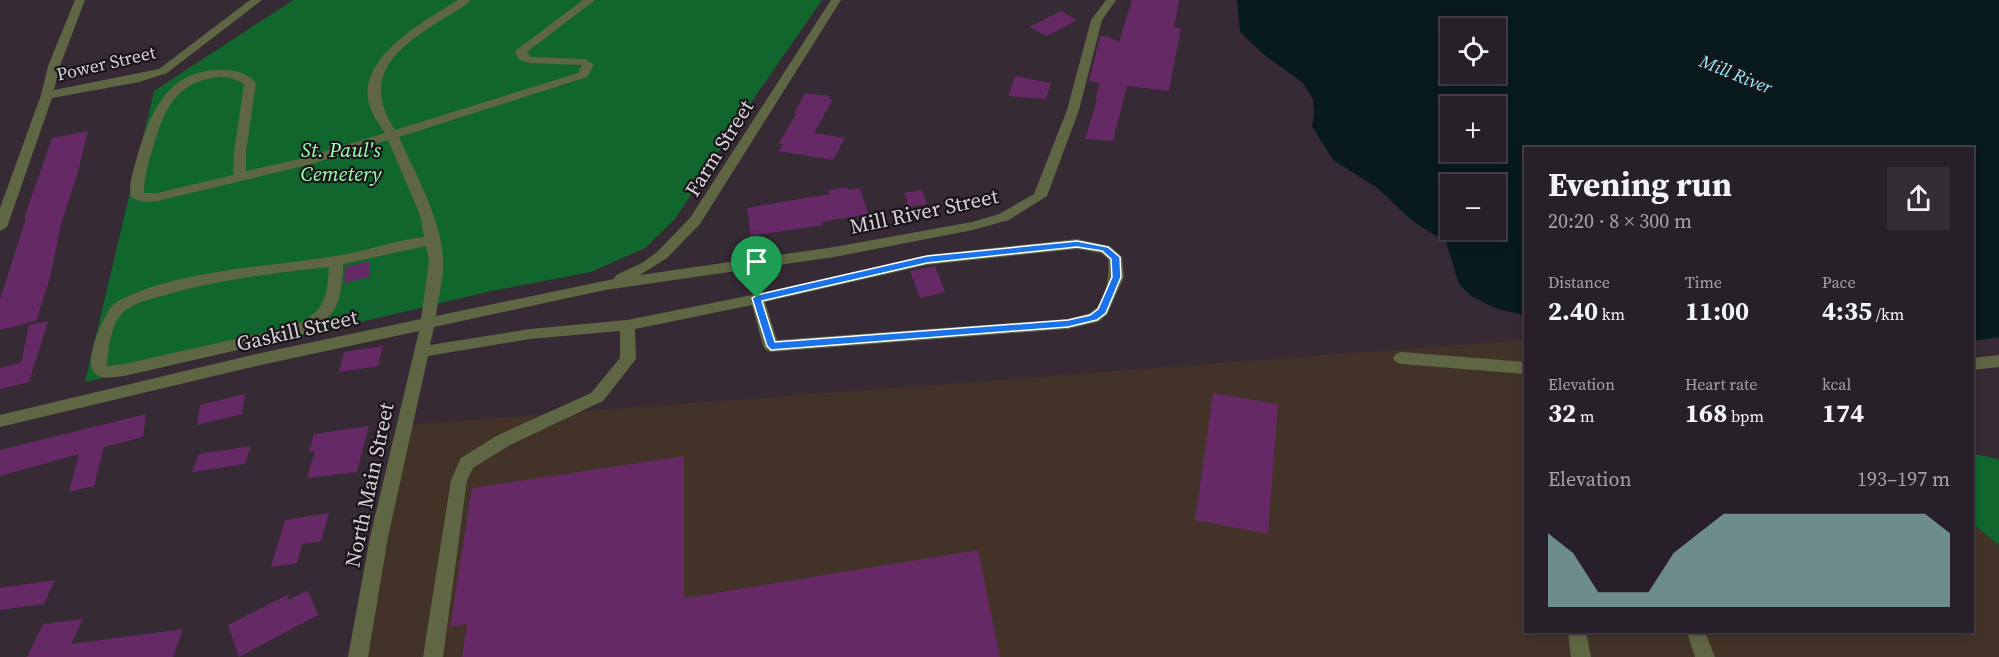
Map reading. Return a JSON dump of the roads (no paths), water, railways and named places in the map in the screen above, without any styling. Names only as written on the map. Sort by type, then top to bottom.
[{"type":"street","points":[[0,227],[47,95],[54,66],[80,0]]},
{"type":"street","name":"Power Street","points":[[47,95],[139,78],[163,70],[257,0]]},
{"type":"street","name":"North Main Street","points":[[358,657],[379,537],[428,322],[436,261],[434,241],[427,215],[392,135],[382,119],[374,97],[375,83],[380,69],[404,41],[466,0]]},
{"type":"street","points":[[240,178],[240,152],[250,83],[245,78],[229,74],[211,73],[196,77],[168,96],[159,108],[137,181],[136,195],[142,198],[157,197],[240,178],[392,135],[583,75],[588,65],[585,62],[530,60],[523,58],[521,51],[590,0]]},
{"type":"street","name":"Farm Street","points":[[604,285],[647,266],[662,255],[695,221],[836,0]]},
{"type":"street","name":"Mill River Street","points":[[604,285],[834,252],[973,226],[1004,217],[1029,205],[1040,196],[1046,184],[1072,110],[1097,20],[1111,0]]},
{"type":"street","points":[[336,261],[335,285],[329,307],[322,319],[314,324],[293,332],[124,370],[105,372],[99,368],[100,352],[110,319],[120,307],[140,297],[186,284],[264,269],[336,261],[412,243],[434,241]]},
{"type":"street","points":[[421,352],[530,334],[627,325],[927,260],[1077,244],[1105,249],[1115,257],[1117,277],[1102,311],[1093,318],[1068,324],[771,346],[757,298]]},
{"type":"street","name":"Gaskill Street","points":[[0,422],[428,322],[604,285]]},
{"type":"street","points":[[433,657],[459,480],[467,463],[504,440],[597,397],[628,359],[627,325]]},
{"type":"street","points":[[1401,358],[1524,368]]},
{"type":"street","points":[[1974,364],[1999,361]]},
{"type":"street","points":[[1577,633],[1581,657]]},
{"type":"street","points":[[1696,633],[1705,657]]},
{"type":"water","name":"Mill River","points":[[1237,0],[1999,0],[1999,337],[1974,341],[1974,147],[1524,147],[1524,315],[1497,309],[1471,296],[1459,284],[1446,242],[1443,240],[1506,240],[1506,174],[1440,174],[1440,238],[1414,222],[1376,187],[1333,160],[1312,126],[1313,99],[1302,82],[1263,54],[1240,32]]},
{"type":"park label","name":"St. Paul's Cemetery","points":[[341,161]]}]
